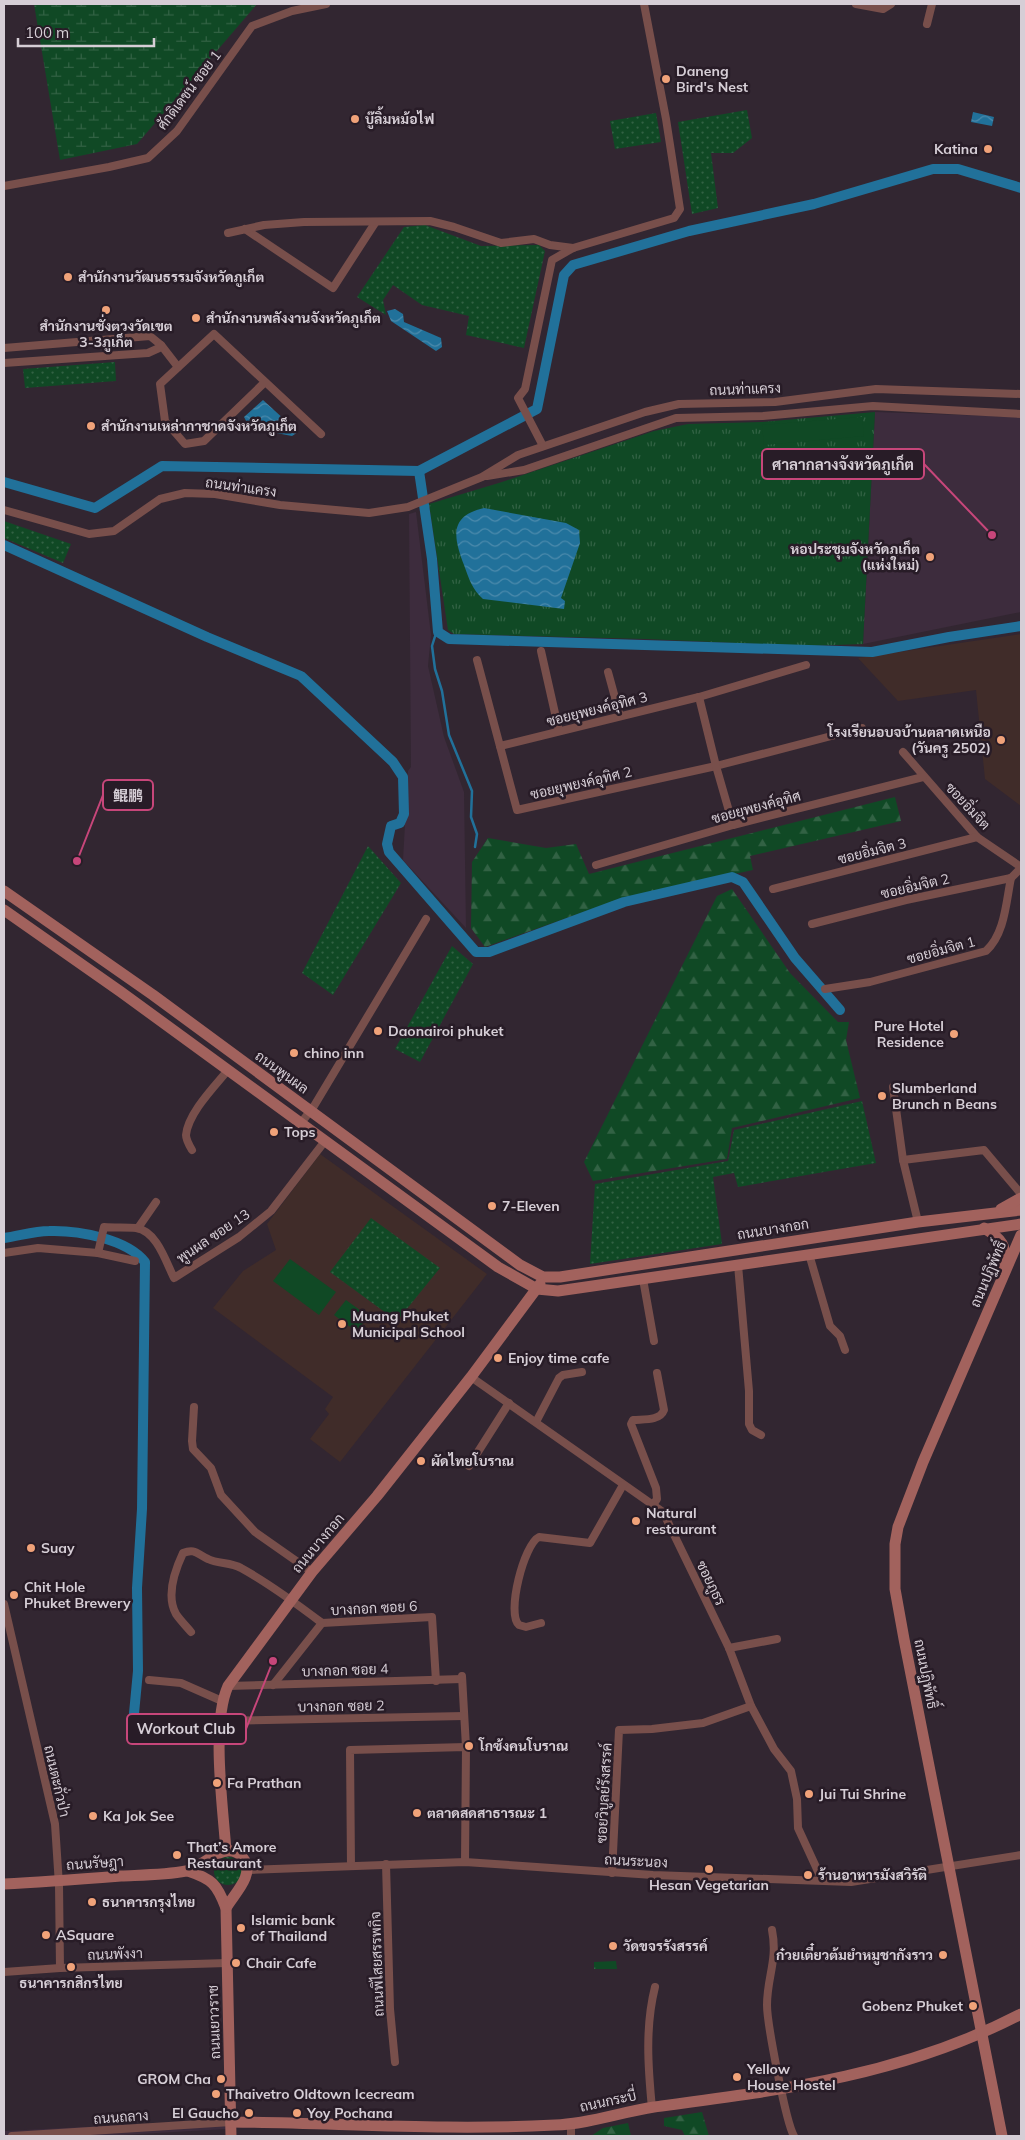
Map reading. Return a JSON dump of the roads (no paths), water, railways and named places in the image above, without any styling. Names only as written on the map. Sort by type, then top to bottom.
[{"type":"main road","name":"ถนนพูนผล","points":[[4,891],[153,995],[520,1265],[542,1277]]},
{"type":"main road","points":[[4,910],[228,1070],[498,1267],[537,1289],[558,1291],[1021,1224]]},
{"type":"main road","points":[[993,1213],[1021,1196]]},
{"type":"main road","name":"ถนนบางกอก","points":[[226,1851],[218,1721],[222,1701],[228,1686],[312,1572],[377,1496],[471,1376],[537,1289],[542,1277],[560,1277],[918,1222],[1021,1210]]},
{"type":"main road","points":[[984,1228],[1000,1238],[1006,1254],[1001,1283]]},
{"type":"main road","name":"ถนนปฏิพัทธิ์","points":[[1002,2136],[948,1867],[896,1589],[894,1544],[903,1513],[923,1462],[1021,1235]]},
{"type":"main road","points":[[188,1871],[226,1851],[238,1854],[247,1864],[248,1870],[246,1878],[226,1908]]},
{"type":"main road","points":[[188,1871],[209,1878],[220,1893],[226,1908]]},
{"type":"main road","name":"ถนนรัษฎา","points":[[4,1884],[188,1871]]},
{"type":"main road","name":"ถนนเยาวราช","points":[[226,1908],[231,2136]]},
{"type":"main road","name":"ถนนกระบี่","points":[[231,2122],[571,2130],[652,2108],[782,2090],[869,2072],[982,2035],[1021,2014]]},
{"type":"street","name":"ศักดิเดชน์ ซอย 1","points":[[4,186],[109,168],[148,158],[177,131],[252,26],[292,11],[326,4]]},
{"type":"street","points":[[543,446],[518,398],[525,389],[552,260],[573,248],[674,218],[680,209],[666,119],[644,4]]},
{"type":"street","points":[[856,4],[883,9],[891,4]]},
{"type":"street","points":[[927,24],[932,4]]},
{"type":"street","points":[[228,233],[264,225],[304,222],[430,222],[454,227],[501,243],[534,239],[550,245],[573,248]]},
{"type":"street","points":[[244,229],[332,288],[375,223]]},
{"type":"street","points":[[265,382],[204,441],[185,444],[165,421],[160,384],[214,334],[321,434]]},
{"type":"street","points":[[4,348],[150,336],[161,345],[178,367]]},
{"type":"street","points":[[114,339],[115,355]]},
{"type":"street","points":[[44,345],[45,360]]},
{"type":"street","points":[[4,363],[148,353],[159,348],[161,345]]},
{"type":"street","name":"ถนนท่าแครง","points":[[4,510],[89,534],[114,531],[160,499],[185,493],[215,494],[280,505],[369,513],[408,507],[482,477],[518,455],[645,412],[679,404],[775,402],[876,390],[1021,394]]},
{"type":"street","points":[[824,396],[825,410]]},
{"type":"street","name":"ถนนท่าแครง","points":[[482,477],[524,470],[676,418],[762,416],[874,406],[1021,414]]},
{"type":"street","points":[[540,651],[560,732]]},
{"type":"street","points":[[477,660],[500,746]]},
{"type":"street","name":"ซอยยุพยงค์อุทิศ 3","points":[[500,746],[699,697],[806,666]]},
{"type":"street","points":[[608,672],[620,716]]},
{"type":"street","points":[[699,697],[716,766],[734,825]]},
{"type":"street","points":[[716,766],[862,728]]},
{"type":"street","name":"ซอยยุพยงค์อุทิศ 2","points":[[500,746],[517,810],[716,766]]},
{"type":"street","name":"ซอยอิ่มจิต","points":[[903,752],[977,837],[1021,867]]},
{"type":"street","name":"ซอยยุพยงค์อุทิศ","points":[[596,865],[734,825],[923,777]]},
{"type":"street","name":"ซอยอิ่มจิต 3","points":[[773,889],[977,837]]},
{"type":"street","points":[[1011,878],[1021,867]]},
{"type":"street","name":"ซอยอิ่มจิต 2","points":[[812,924],[906,900],[1011,878]]},
{"type":"street","name":"ซอยอิ่มจิต 1","points":[[825,989],[870,982],[986,950],[993,944],[999,934],[1011,878]]},
{"type":"street","points":[[301,1123],[426,919]]},
{"type":"street","points":[[192,1150],[187,1140],[188,1128],[199,1106],[228,1070]]},
{"type":"street","points":[[893,1087],[903,1160],[918,1222]]},
{"type":"street","name":"พูนผล ซอย 13","points":[[138,1228],[149,1234],[157,1245],[174,1278],[238,1237],[271,1211],[325,1141]]},
{"type":"street","points":[[903,1160],[984,1150],[1021,1196]]},
{"type":"street","points":[[98,1249],[104,1227],[138,1228],[156,1202]]},
{"type":"street","points":[[4,1253],[38,1248],[98,1249],[135,1261]]},
{"type":"street","points":[[809,1254],[830,1326],[840,1336],[845,1350]]},
{"type":"street","points":[[738,1265],[749,1391],[749,1424],[752,1430],[761,1435]]},
{"type":"street","points":[[643,1279],[654,1341]]},
{"type":"street","points":[[536,1422],[559,1378],[563,1375],[582,1372]]},
{"type":"street","points":[[653,1505],[657,1499],[656,1488],[631,1424],[633,1420],[658,1417],[662,1414],[664,1410],[657,1373]]},
{"type":"street","name":"ซอยภูธร","points":[[471,1376],[663,1512],[729,1648],[750,1706],[774,1749],[791,1770],[797,1799],[798,1828],[822,1880]]},
{"type":"street","points":[[469,1466],[509,1404]]},
{"type":"street","points":[[194,1408],[193,1449],[211,1468],[221,1495],[255,1532],[312,1572]]},
{"type":"street","points":[[541,1623],[526,1627],[519,1625],[513,1610],[525,1555],[532,1542],[539,1537],[590,1543],[623,1485]]},
{"type":"street","name":"บางกอก ซอย 6","points":[[191,1632],[176,1614],[171,1600],[179,1562],[183,1553],[190,1550],[196,1551],[207,1559],[241,1567],[292,1600],[322,1623],[432,1617],[436,1681]]},
{"type":"street","name":"ถนนตะกั่วป่า","points":[[4,1604],[6,1629],[55,1824],[59,1881],[60,1968]]},
{"type":"street","points":[[273,1685],[322,1623]]},
{"type":"street","points":[[729,1648],[778,1639]]},
{"type":"street","name":"บางกอก ซอย 4","points":[[228,1686],[361,1681],[436,1681],[462,1677],[464,1716]]},
{"type":"street","points":[[149,1680],[181,1683],[222,1701]]},
{"type":"street","name":"ซอยวิบูลย์รังสรรค์","points":[[612,1873],[620,1730],[652,1729],[703,1723],[750,1706]]},
{"type":"street","points":[[464,1716],[466,1747],[465,1862]]},
{"type":"street","name":"บางกอก ซอย 2","points":[[218,1721],[464,1716]]},
{"type":"street","points":[[351,1866],[350,1750],[466,1747]]},
{"type":"street","name":"ถนนระนอง","points":[[248,1870],[465,1862],[612,1873],[851,1882],[1021,1854]]},
{"type":"street","name":"ถนนพิไสยสรรพกิจ","points":[[386,1864],[390,2009],[395,2062]]},
{"type":"street","points":[[772,1930],[776,1946],[767,2006],[782,2090],[794,2136]]},
{"type":"street","name":"ถนนพังงา","points":[[4,1972],[60,1968],[227,1963]]},
{"type":"street","points":[[652,2108],[647,2060],[649,2009],[655,1987]]},
{"type":"street","name":"ถนนถลาง","points":[[12,2136],[231,2122]]},
{"type":"water","points":[[973,112],[994,117],[992,126],[971,122]]},
{"type":"water","points":[[395,309],[403,314],[404,322],[441,338],[442,347],[436,351],[391,321],[387,311]]},
{"type":"water","points":[[263,400],[298,432],[292,436],[250,428],[244,417]]},
{"type":"water","points":[[484,508],[566,523],[579,530],[580,543],[561,598],[565,601],[564,609],[483,599],[473,588],[458,546],[457,530],[459,523],[464,517]]},
{"type":"waterway","points":[[4,482],[95,508],[162,466],[419,471],[537,409],[564,275],[573,265],[689,231],[814,204],[933,169],[958,169],[1021,188]]},
{"type":"waterway","points":[[419,471],[432,559],[438,632],[449,639],[872,652],[949,637],[1021,626]]},
{"type":"waterway","points":[[4,545],[207,637],[301,676],[393,762],[403,777],[404,814],[400,823],[391,826],[387,844],[389,852],[476,952],[489,952],[624,902],[732,877],[743,882],[795,958],[840,1010]]},
{"type":"waterway","points":[[437,630],[432,646],[435,669],[442,691],[449,735],[472,791],[471,817],[477,834],[475,847]]},
{"type":"waterway","points":[[4,1238],[43,1231],[87,1234],[126,1247],[145,1262],[142,1509],[137,1588],[138,1671],[133,1724]]},
{"type":"place","name":"Daneng Bird's Nest","points":[[666,79]]},
{"type":"place","name":"บู๊ลิ้มหม้อไฟ","points":[[355,119]]},
{"type":"place","name":"Katina","points":[[988,149]]},
{"type":"place","name":"สำนักงานวัฒนธรรมจังหวัดภูเก็ต","points":[[68,277]]},
{"type":"place","name":"สำนักงานชั่งตวงวัดเขต 3-3ภูเก็ต","points":[[106,310]]},
{"type":"place","name":"สำนักงานพลังงานจังหวัดภูเก็ต","points":[[196,318]]},
{"type":"place","name":"สำนักงานเหล่ากาชาดจังหวัดภูเก็ต","points":[[91,426]]},
{"type":"place","name":"ศาลากลางจังหวัดภูเก็ต","points":[[992,535]]},
{"type":"place","name":"หอประชุมจังหวัดภูเก็ต (แห่งใหม่)","points":[[930,557]]},
{"type":"place","name":"โรงเรียนอบจบ้านตลาดเหนือ (วันครู 2502)","points":[[1001,740]]},
{"type":"place","name":"鲲鹏","points":[[77,861]]},
{"type":"place","name":"Daonairoi phuket","points":[[378,1031]]},
{"type":"place","name":"Pure Hotel Residence","points":[[954,1034]]},
{"type":"place","name":"chino inn","points":[[294,1053]]},
{"type":"place","name":"Slumberland Brunch n Beans","points":[[882,1096]]},
{"type":"place","name":"Tops","points":[[274,1132]]},
{"type":"place","name":"7-Eleven","points":[[492,1206]]},
{"type":"place","name":"Muang Phuket Municipal School","points":[[342,1324]]},
{"type":"place","name":"Enjoy time cafe","points":[[498,1358]]},
{"type":"place","name":"ผัดไทยโบราณ","points":[[421,1461]]},
{"type":"place","name":"Natural restaurant","points":[[636,1521]]},
{"type":"place","name":"Suay","points":[[31,1548]]},
{"type":"place","name":"Chit Hole Phuket Brewery","points":[[14,1595]]},
{"type":"place","name":"Workout Club","points":[[273,1661]]},
{"type":"place","name":"โกซ้งคนโบราณ","points":[[469,1746]]},
{"type":"place","name":"Fa Prathan","points":[[217,1783]]},
{"type":"place","name":"Jui Tui Shrine","points":[[809,1794]]},
{"type":"place","name":"ตลาดสดสาธารณะ 1","points":[[417,1813]]},
{"type":"place","name":"Ka Jok See","points":[[93,1816]]},
{"type":"place","name":"That’s Amore Restaurant","points":[[177,1855]]},
{"type":"place","name":"Hesan Vegetarian","points":[[709,1869]]},
{"type":"place","name":"ร้านอาหารมังสวิรัติ","points":[[808,1875]]},
{"type":"place","name":"ธนาคารกรุงไทย","points":[[92,1902]]},
{"type":"place","name":"Islamic bank of Thailand","points":[[241,1928]]},
{"type":"place","name":"ASquare","points":[[46,1935]]},
{"type":"place","name":"วัดขจรรังสรรค์","points":[[613,1946]]},
{"type":"place","name":"ก๋วยเตี๋ยวต้มยำหมูชากังราว","points":[[943,1955]]},
{"type":"place","name":"Chair Cafe","points":[[236,1963]]},
{"type":"place","name":"ธนาคารกสิกรไทย","points":[[71,1967]]},
{"type":"place","name":"Gobenz Phuket","points":[[973,2006]]},
{"type":"place","name":"Yellow House Hostel","points":[[737,2077]]},
{"type":"place","name":"GROM Cha","points":[[221,2079]]},
{"type":"place","name":"Thaivetro Oldtown Icecream","points":[[216,2094]]},
{"type":"place","name":"El Gaucho","points":[[249,2113]]},
{"type":"place","name":"Yoy Pochana","points":[[297,2113]]}]
